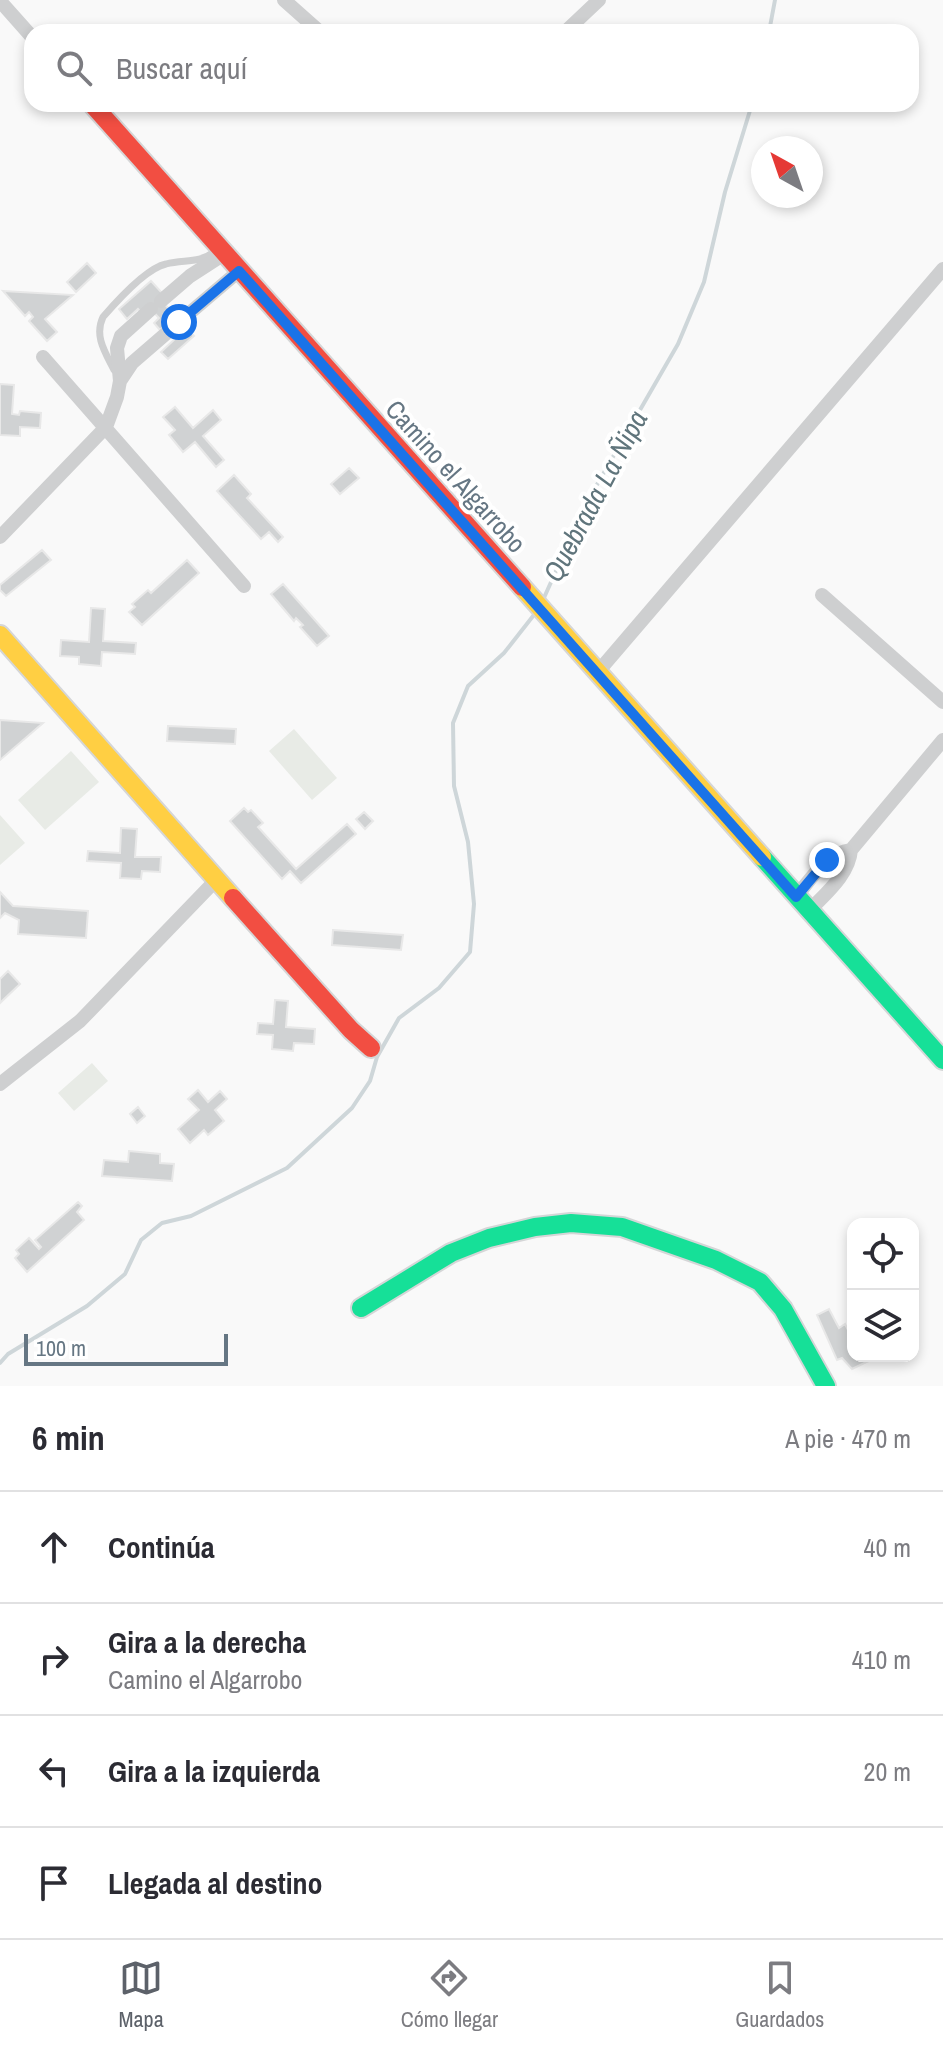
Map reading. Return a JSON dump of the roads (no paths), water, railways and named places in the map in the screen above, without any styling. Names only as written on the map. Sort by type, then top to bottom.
[{"type":"street","points":[[284,0],[311,24]]},
{"type":"street","points":[[574,24],[599,0]]},
{"type":"street","points":[[0,1],[24,28]]},
{"type":"street","name":"Camino el Algarrobo","points":[[99,112],[943,1060]]},
{"type":"street","points":[[0,537],[106,427],[114,409],[120,381],[117,348],[121,336],[222,251]]},
{"type":"street","points":[[597,673],[943,269]]},
{"type":"street","points":[[120,381],[132,363],[239,271]]},
{"type":"street","points":[[43,357],[244,586]]},
{"type":"street","points":[[822,595],[943,702]]},
{"type":"street","points":[[0,635],[351,1030],[371,1048]]},
{"type":"street","points":[[809,911],[843,873],[851,850],[943,740]]},
{"type":"street","points":[[796,897],[827,860],[851,850]]},
{"type":"street","points":[[0,1084],[80,1021],[217,879]]},
{"type":"street","points":[[361,1308],[451,1253],[489,1238],[535,1227],[571,1223],[613,1226],[641,1232],[716,1260],[760,1282],[783,1309],[826,1386]]},
{"type":"lane","points":[[120,381],[100,340],[99,327],[103,317],[158,267],[196,261],[222,251]]},
{"type":"waterway","name":"Quebrada La Ñipa","points":[[770,24],[775,0]]},
{"type":"waterway","name":"Quebrada La Ñipa","points":[[543,600],[587,502],[678,344],[704,282],[725,192],[750,112]]},
{"type":"waterway","name":"Quebrada La Ñipa","points":[[0,1363],[8,1354],[87,1306],[125,1274],[141,1240],[162,1223],[191,1216],[287,1168],[352,1108],[370,1081],[377,1057],[399,1018],[439,988],[470,952],[474,904],[468,842],[454,786],[453,723],[468,686],[504,653],[537,611]]}]
